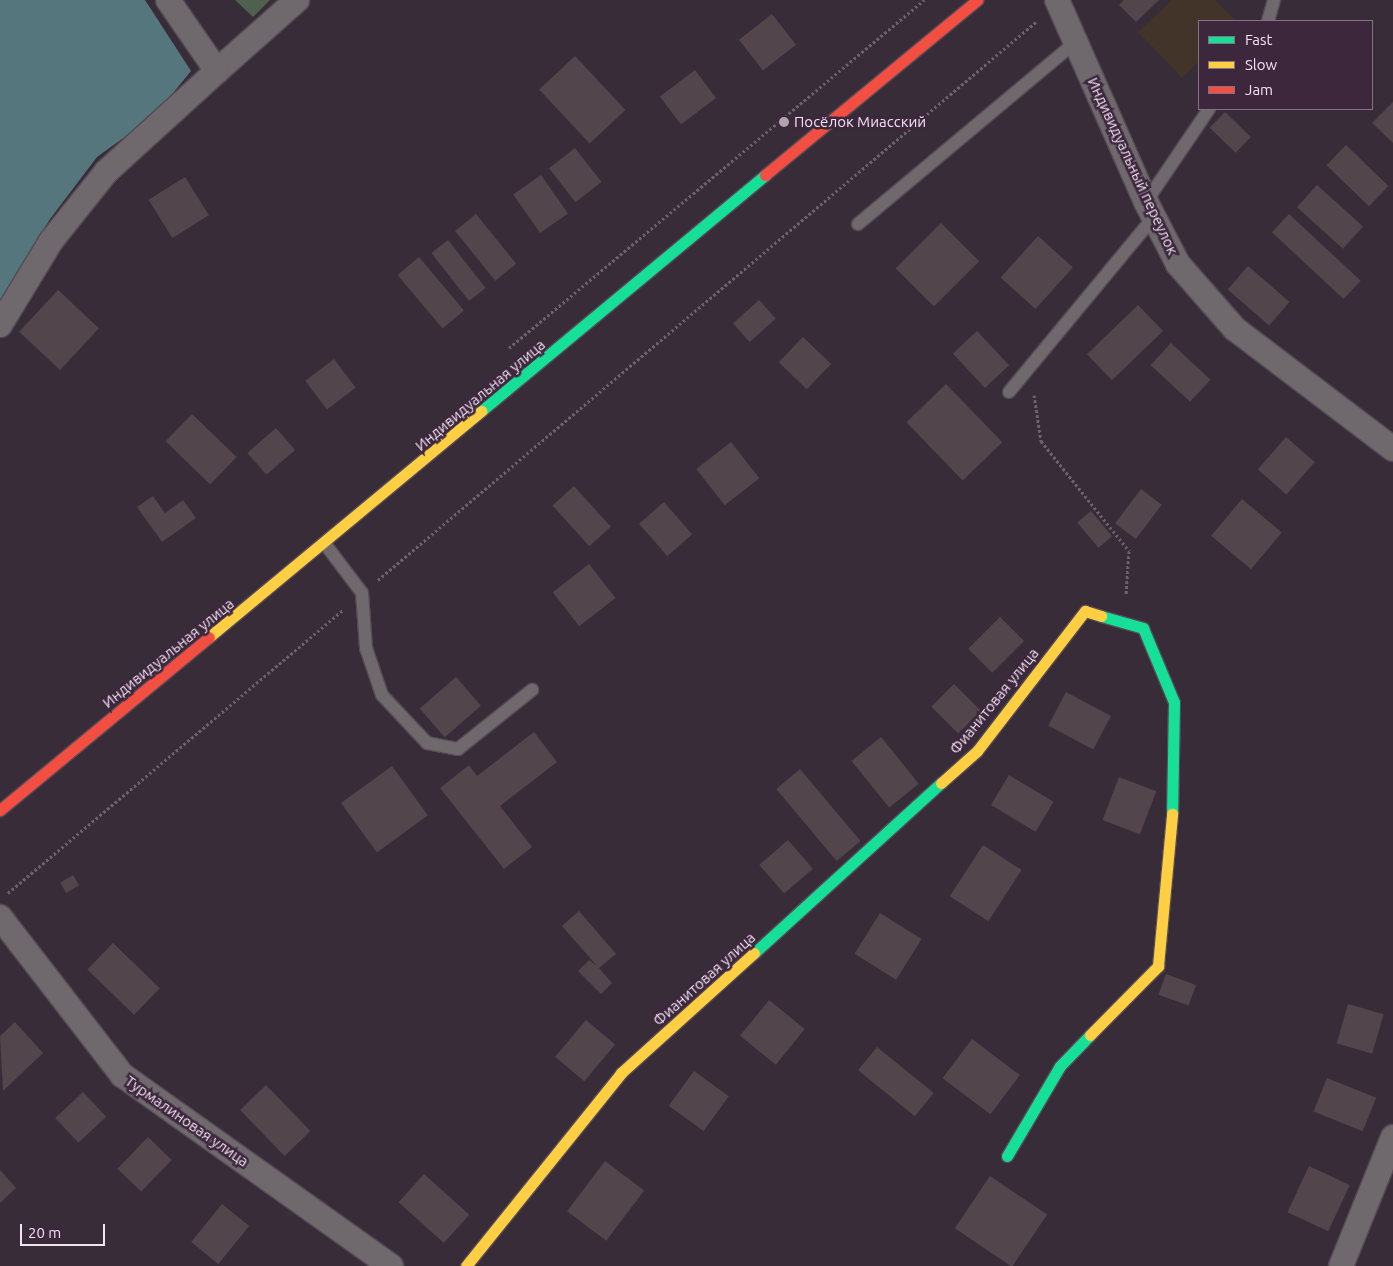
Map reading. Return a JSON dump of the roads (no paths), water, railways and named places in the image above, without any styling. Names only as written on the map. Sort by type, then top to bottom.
[{"type":"street","points":[[168,0],[218,71]]},
{"type":"street","points":[[0,325],[51,241],[106,172],[297,0]]},
{"type":"street","name":"Индивидуальная улица","points":[[0,810],[325,544],[977,0]]},
{"type":"street","name":"Индивидуальный переулок","points":[[1058,2],[1150,210],[1178,264],[1236,329],[1393,449]]},
{"type":"street","name":"Фианитовая улица","points":[[466,1266],[621,1073],[977,750],[1085,612],[1143,628],[1174,702],[1171,849],[1158,966],[1060,1066],[1007,1156]]},
{"type":"street","name":"Турмалиновая улица","points":[[2,922],[122,1075],[391,1266]]},
{"type":"street","points":[[1341,1266],[1393,1137]]},
{"type":"lane","points":[[1268,20],[1274,0]]},
{"type":"lane","points":[[858,224],[1076,42]]},
{"type":"lane","points":[[1009,392],[1150,210],[1208,110]]},
{"type":"lane","points":[[325,544],[362,593],[366,648],[382,695],[427,743],[458,749],[532,690]]},
{"type":"place","name":"Посёлок Миасский","points":[[784,122]]}]
